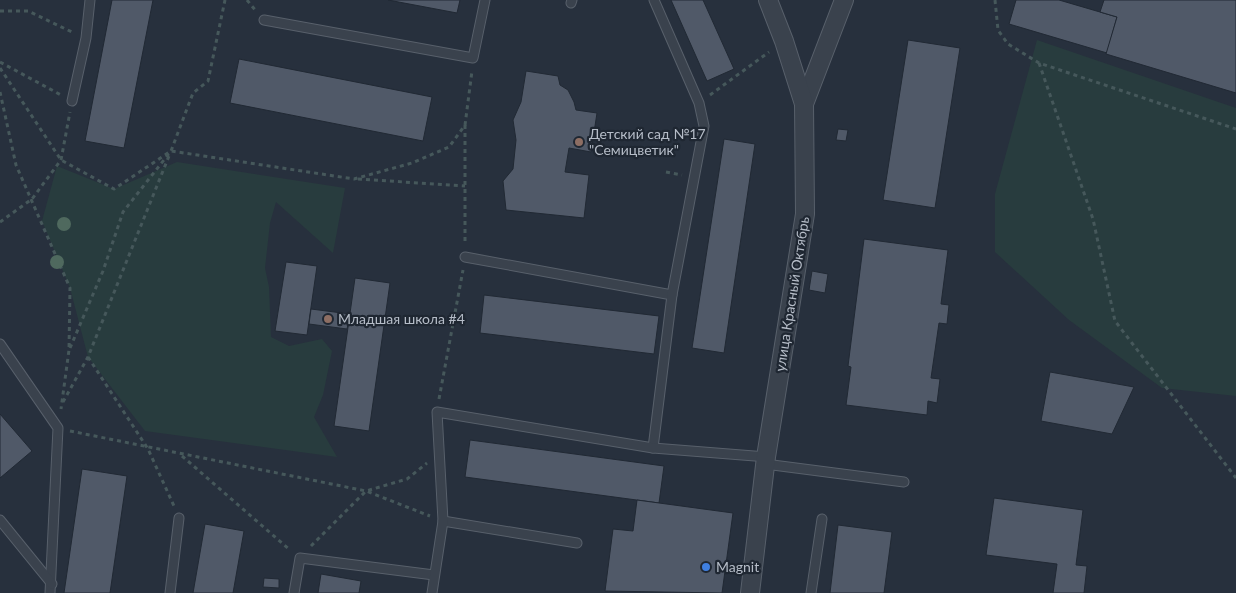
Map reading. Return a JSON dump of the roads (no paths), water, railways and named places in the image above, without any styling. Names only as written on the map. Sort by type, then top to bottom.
[{"type":"street","points":[[804,104],[844,0]]},
{"type":"street","name":"улица Красный Октябрь","points":[[750,593],[766,460],[806,214],[804,104],[771,1]]},
{"type":"lane","points":[[72,101],[86,38],[90,0]]},
{"type":"lane","points":[[264,20],[473,58],[484,0]]},
{"type":"lane","points":[[653,448],[672,295],[704,126],[699,103],[654,0]]},
{"type":"lane","points":[[466,257],[672,295]]},
{"type":"lane","points":[[0,344],[58,428],[51,588]]},
{"type":"lane","points":[[432,593],[443,521],[437,412],[653,448],[766,460],[904,482]]},
{"type":"lane","points":[[170,593],[179,518]]},
{"type":"lane","points":[[811,593],[822,519]]},
{"type":"lane","points":[[0,520],[51,588]]},
{"type":"lane","points":[[443,521],[577,543]]},
{"type":"lane","points":[[294,593],[300,558],[434,575]]},
{"type":"place","name":"Детский сад №17 \"Семицветик\"","points":[[579,142]]},
{"type":"place","name":"Младшая школа #4","points":[[328,319]]},
{"type":"place","name":"Magnit","points":[[706,567]]}]
